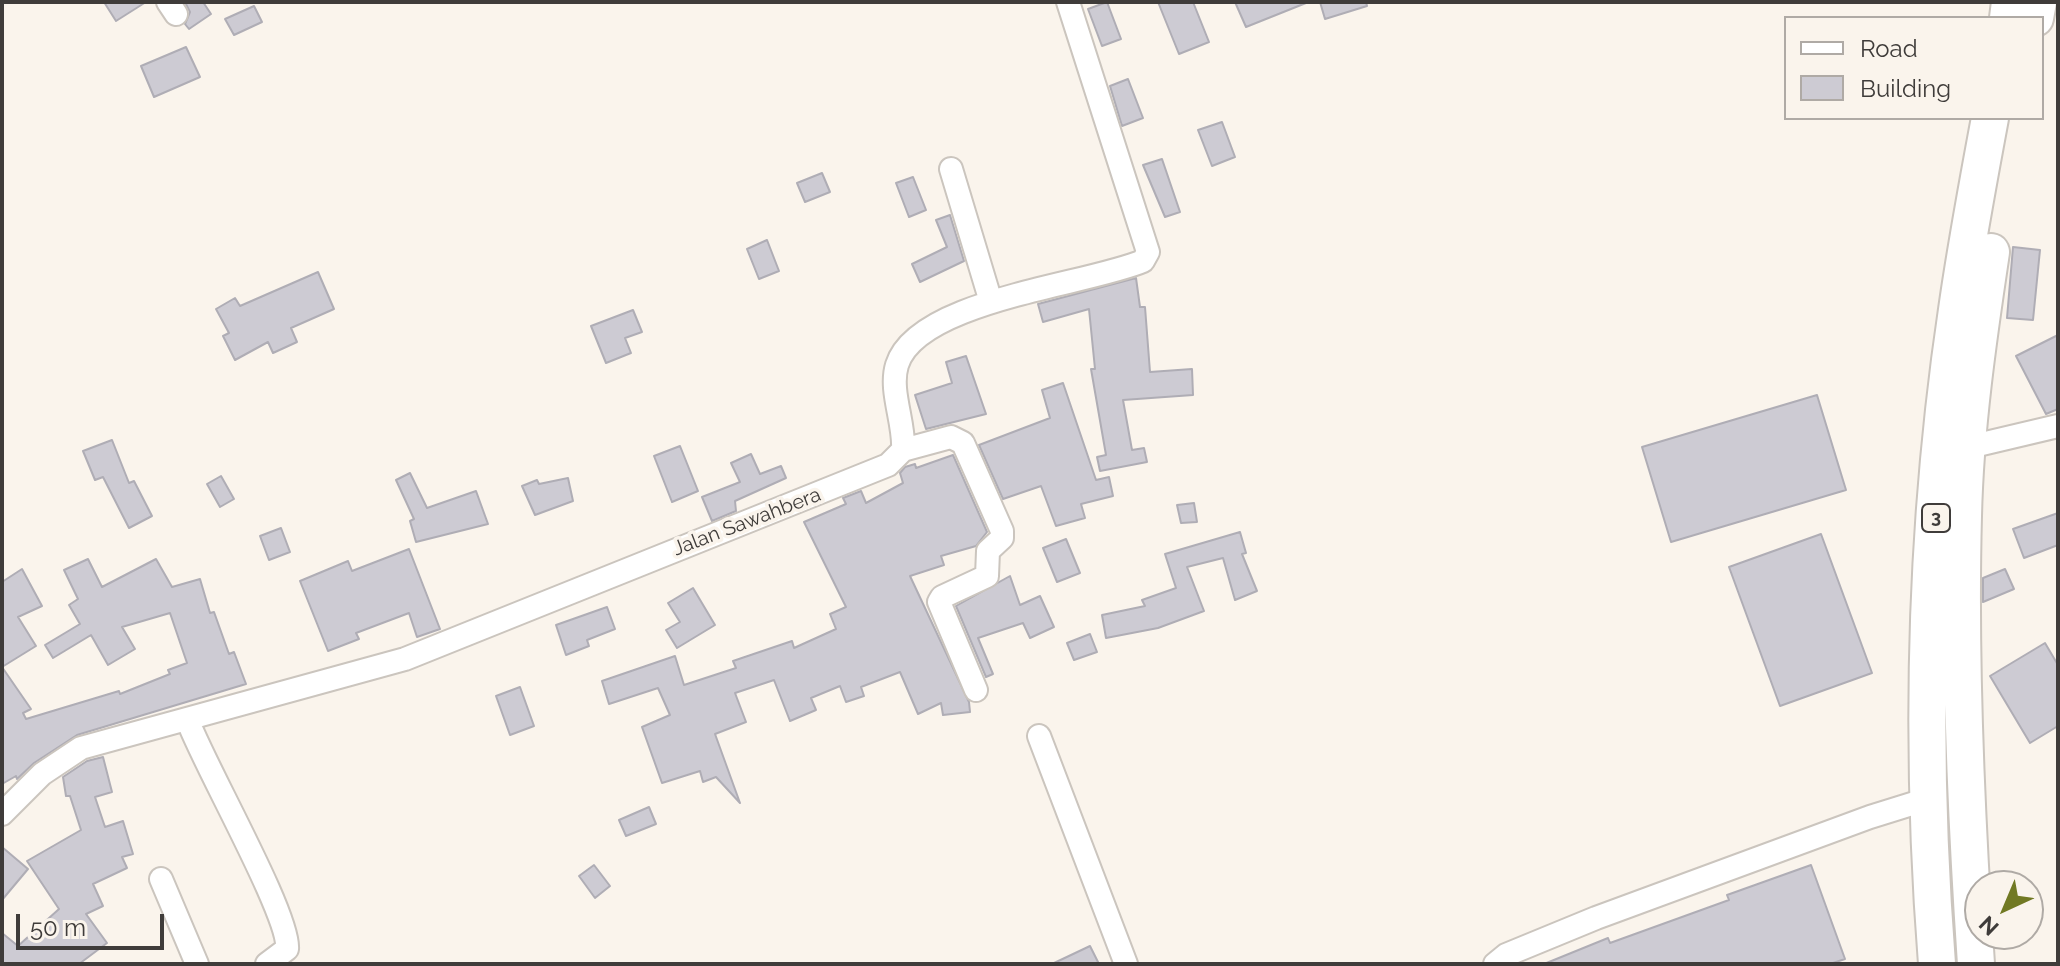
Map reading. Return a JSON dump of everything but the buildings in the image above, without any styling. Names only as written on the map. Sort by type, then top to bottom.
[{"type":"main road","name":"3","points":[[1976,964],[1962,635],[1963,513],[1969,447],[1969,316],[1990,120]]},
{"type":"main road","name":"3","points":[[1937,964],[1928,639],[1936,510],[1969,316],[2015,120]]},
{"type":"street","points":[[976,690],[939,602],[942,597],[987,576],[986,556],[1002,538],[1002,531],[963,443],[951,437],[903,450],[904,430],[895,369],[901,353],[915,337],[991,302],[1129,267],[1143,261],[1148,252],[1068,2]]},
{"type":"street","points":[[951,169],[991,302]]},
{"type":"street","points":[[1969,447],[2058,426]]},
{"type":"street","name":"Jalan Sawahbera","points":[[3,810],[69,754],[155,727],[188,721],[368,672],[435,648],[614,573],[871,473],[888,465],[903,450]]},
{"type":"street","points":[[188,721],[201,757],[282,919],[287,949],[267,964]]},
{"type":"street","points":[[1039,736],[1126,964]]},
{"type":"street","points":[[1495,964],[1506,955],[1596,918],[1870,817],[1931,798]]},
{"type":"street","points":[[161,879],[197,964]]}]
